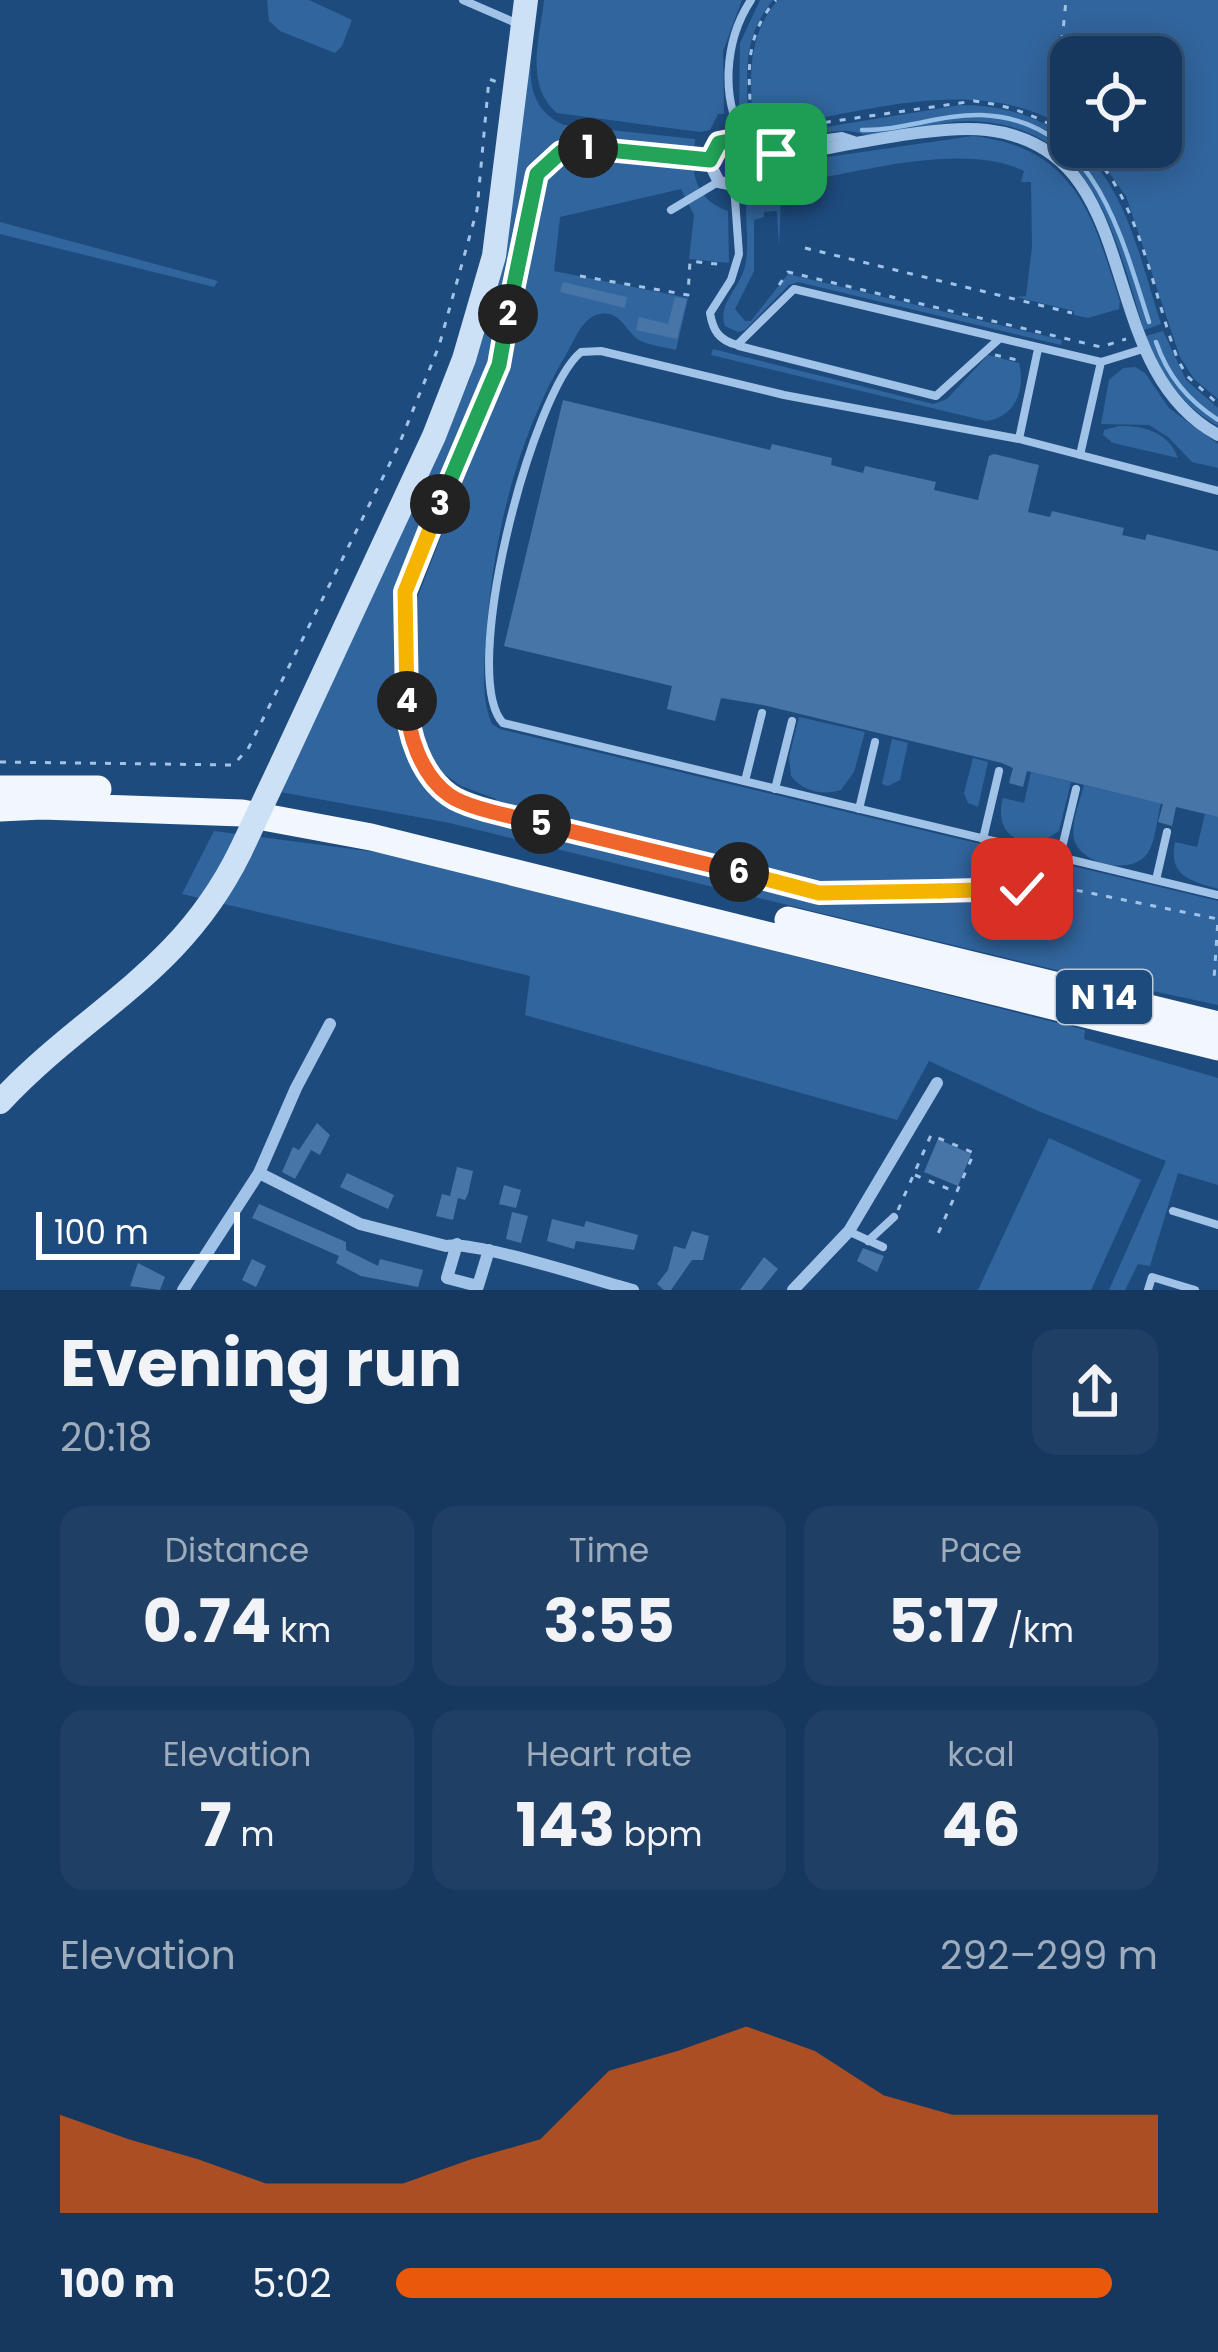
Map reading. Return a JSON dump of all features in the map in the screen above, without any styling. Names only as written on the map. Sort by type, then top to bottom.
[{"type":"highway","name":"N 14","points":[[0,789],[42,786],[249,797],[378,821],[1218,1025]]},
{"type":"highway","name":"N 14","points":[[0,810],[42,806],[242,813],[371,837],[1218,1047]]},
{"type":"main road","points":[[0,1102],[178,946],[209,907],[240,852],[434,436],[464,359],[494,256],[526,0]]},
{"type":"street","points":[[787,155],[734,186],[719,182],[712,172],[713,153],[730,139],[751,140],[765,152],[787,155],[974,129],[1013,136],[1047,152],[1080,182],[1095,206],[1157,379],[1173,400],[1218,435]]},
{"type":"street","points":[[751,140],[757,158],[754,174]]},
{"type":"street","points":[[183,1290],[259,1173],[330,1024]]},
{"type":"street","points":[[793,1290],[849,1231],[937,1083]]},
{"type":"street","points":[[259,1173],[360,1224],[446,1246],[492,1252],[633,1290]]},
{"type":"street","points":[[457,1244],[447,1278],[462,1286],[478,1286],[492,1252]]},
{"type":"lane","points":[[463,0],[524,26]]},
{"type":"lane","points":[[751,0],[730,51],[737,117],[751,140],[765,148],[842,136],[865,143]]},
{"type":"lane","points":[[450,796],[421,759],[407,728],[405,592],[499,365],[532,190],[545,163],[561,152],[580,148],[713,153],[737,117]]},
{"type":"lane","points":[[671,210],[719,182]]},
{"type":"lane","points":[[734,186],[736,266],[710,313],[715,332],[724,341],[936,396],[999,339]]},
{"type":"lane","points":[[737,345],[794,289],[1100,362],[1143,349]]},
{"type":"lane","points":[[1019,439],[1038,349]]},
{"type":"lane","points":[[1218,490],[1019,439],[784,395],[590,350],[575,356],[534,443],[507,526],[489,691],[503,723],[1218,896]]},
{"type":"lane","points":[[1080,455],[1100,362]]},
{"type":"lane","points":[[745,781],[762,713]]},
{"type":"lane","points":[[775,789],[792,721]]},
{"type":"lane","points":[[859,809],[875,742]]},
{"type":"lane","points":[[983,839],[998,771]]},
{"type":"lane","points":[[1060,856],[1076,789]]},
{"type":"lane","points":[[1156,880],[1166,832]]},
{"type":"lane","points":[[1173,1211],[1218,1225]]},
{"type":"lane","points":[[868,1240],[894,1217]]},
{"type":"lane","points":[[849,1231],[883,1246]]},
{"type":"lane","points":[[1148,1290],[1152,1277],[1195,1290]]},
{"type":"path","points":[[776,0],[752,38],[748,60],[751,140],[974,101],[1009,105],[1050,123]]},
{"type":"path","points":[[1062,36],[1066,0]]},
{"type":"path","points":[[0,762],[233,765],[248,749],[398,447],[439,346],[477,210],[489,79],[515,89]]},
{"type":"path","points":[[737,117],[751,117]]},
{"type":"path","points":[[1104,168],[1125,204],[1178,360],[1187,376],[1218,404]]},
{"type":"path","points":[[806,248],[1072,313]]},
{"type":"path","points":[[580,275],[688,295],[690,261],[727,265]]},
{"type":"path","points":[[779,285],[788,272],[1101,347],[1126,339]]},
{"type":"path","points":[[1064,346],[1069,328]]},
{"type":"path","points":[[990,354],[1017,360]]},
{"type":"path","points":[[450,796],[543,825],[819,893],[1075,890],[1218,919],[1214,979],[1218,980]]},
{"type":"path","points":[[894,1217],[931,1135],[974,1153],[937,1237]]},
{"type":"path","points":[[914,1174],[957,1192]]},
{"type":"shaded area","points":[[267,0],[309,0],[352,20],[342,46],[335,53],[280,31],[269,21]]},
{"type":"shaded area","points":[[544,0],[742,0],[723,51],[724,114],[718,114],[710,130],[700,132],[557,113],[540,89],[537,75]]},
{"type":"shaded area","points":[[760,0],[773,0],[752,39],[748,112],[739,112],[740,43]]},
{"type":"shaded area","points":[[778,0],[1218,0],[1218,399],[1194,379],[1180,357],[1126,196],[1105,168],[1182,168],[1182,36],[1050,36],[1050,120],[1002,103],[966,100],[891,105],[780,125],[777,110],[752,111],[752,66],[768,13]]},
{"type":"shaded area","points":[[535,20],[531,80],[540,106],[550,117],[564,125],[695,139],[694,153],[580,143],[550,154],[530,177],[493,362],[404,585],[405,730],[437,789],[450,800],[491,814],[496,799],[461,786],[443,773],[426,748],[416,714],[415,604],[499,385],[530,238],[536,186],[552,164],[578,153],[693,163],[702,193],[728,211],[729,263],[689,259],[694,215],[681,189],[560,217],[554,271],[688,298],[676,350],[641,341],[611,314],[596,315],[579,330],[550,384],[521,454],[494,566],[484,673],[492,724],[1218,901],[1218,1005],[445,822],[280,792],[469,381],[478,352]]},
{"type":"shaded area","points":[[961,105],[1019,113],[1050,127],[1050,145],[1013,127],[971,121],[883,134],[843,131],[752,139]]},
{"type":"shaded area","points":[[973,136],[1036,155],[1058,171],[1089,215],[1119,309],[1088,318],[1016,297],[1026,296],[1032,247],[1031,182],[1021,182],[1024,171],[999,162],[941,159],[789,184],[790,193],[781,196],[779,246],[777,211],[764,212],[764,217],[754,220],[754,271],[735,309],[751,321],[788,274],[1062,340],[1061,345],[798,282],[738,332],[725,326],[723,318],[745,266],[749,192],[755,180],[786,163]]},
{"type":"shaded area","points":[[1075,168],[1098,168],[1110,185],[1139,253],[1161,324],[1144,330],[1122,257],[1092,191]]},
{"type":"shaded area","points":[[0,222],[218,281],[214,287],[0,234]]},
{"type":"shaded area","points":[[1163,331],[1186,380],[1218,408],[1218,426],[1183,399],[1158,363],[1146,336]]},
{"type":"shaded area","points":[[713,349],[933,404],[947,399],[988,355],[1019,363],[1021,383],[1011,408],[986,421],[711,355]]},
{"type":"shaded area","points":[[1135,367],[1145,373],[1169,408],[1218,444],[1218,468],[1192,462],[1149,425],[1101,424],[1109,380],[1123,368]]},
{"type":"shaded area","points":[[1119,426],[1155,432],[1169,442],[1178,458],[1113,443],[1103,435],[1104,430]]},
{"type":"shaded area","points":[[799,717],[865,732],[854,772],[841,790],[813,791],[791,776],[789,757]]},
{"type":"shaded area","points":[[892,739],[908,743],[900,780],[888,786],[882,784]]},
{"type":"shaded area","points":[[973,758],[988,762],[978,807],[968,803],[964,793]]},
{"type":"shaded area","points":[[1031,772],[1071,782],[1059,831],[1039,844],[1013,837],[1001,818],[1003,798],[1024,803]]},
{"type":"shaded area","points":[[1084,785],[1161,803],[1153,840],[1142,859],[1110,865],[1080,850],[1073,829]]},
{"type":"shaded area","points":[[1205,814],[1218,817],[1218,889],[1190,880],[1175,863],[1175,842],[1197,847]]},
{"type":"shaded area","points":[[214,831],[391,854],[1085,1030],[1084,1039],[1218,1078],[1218,1185],[1178,1173],[1150,1266],[1138,1264],[1125,1290],[1109,1290],[1166,1161],[1038,1111],[929,1061],[897,1120],[525,1015],[530,976],[182,894]]},
{"type":"shaded area","points":[[1049,1138],[1141,1180],[1091,1290],[978,1290]]},
{"type":"building","points":[[563,282],[627,297],[625,308],[560,292]]},
{"type":"building","points":[[675,297],[687,299],[677,339],[636,330],[639,317],[668,324]]},
{"type":"building","points":[[563,400],[770,450],[772,444],[832,458],[831,465],[863,473],[865,466],[936,482],[934,490],[978,500],[989,456],[994,454],[1039,465],[1028,512],[1050,517],[1052,511],[1124,528],[1122,535],[1145,540],[1147,534],[1218,551],[1218,817],[1176,807],[1172,826],[1158,822],[1163,804],[1027,771],[1023,787],[1009,783],[1013,768],[1002,763],[763,705],[721,698],[715,721],[667,709],[672,686],[504,646]]},
{"type":"building","points":[[317,1123],[330,1135],[320,1155],[311,1150],[295,1179],[282,1172],[293,1147],[299,1150]]},
{"type":"building","points":[[938,1139],[971,1154],[958,1186],[924,1172]]},
{"type":"building","points":[[457,1167],[473,1171],[468,1194],[465,1200],[458,1198],[453,1220],[436,1216],[442,1194],[450,1196]]},
{"type":"building","points":[[347,1173],[394,1195],[388,1209],[340,1187]]},
{"type":"building","points":[[504,1185],[521,1190],[516,1208],[499,1204]]},
{"type":"building","points":[[259,1204],[346,1242],[346,1250],[378,1266],[380,1259],[423,1270],[418,1287],[361,1276],[336,1263],[339,1256],[252,1218]]},
{"type":"building","points":[[512,1212],[528,1216],[521,1243],[506,1239]]},
{"type":"building","points":[[552,1219],[584,1227],[586,1221],[638,1235],[634,1250],[576,1241],[574,1249],[547,1241]]},
{"type":"building","points":[[692,1231],[709,1236],[703,1260],[692,1260],[671,1290],[664,1290],[657,1284],[668,1270],[674,1246],[685,1249]]},
{"type":"building","points":[[863,1248],[884,1256],[877,1272],[857,1261]]},
{"type":"building","points":[[764,1257],[778,1269],[761,1290],[740,1290]]},
{"type":"building","points":[[252,1259],[266,1266],[256,1287],[242,1280]]},
{"type":"building","points":[[138,1263],[165,1277],[160,1290],[130,1286]]},
{"type":"waterway","points":[[862,130],[981,115],[1020,122],[1051,137],[1077,160],[1114,220],[1149,322]]},
{"type":"waterway","points":[[1156,342],[1180,387],[1218,420]]},
{"type":"route","points":[[776,154],[734,138],[719,143],[710,160],[580,148],[561,152],[537,174],[499,365],[405,592],[407,728],[421,759],[450,796],[543,825],[819,893],[1022,889]]}]
